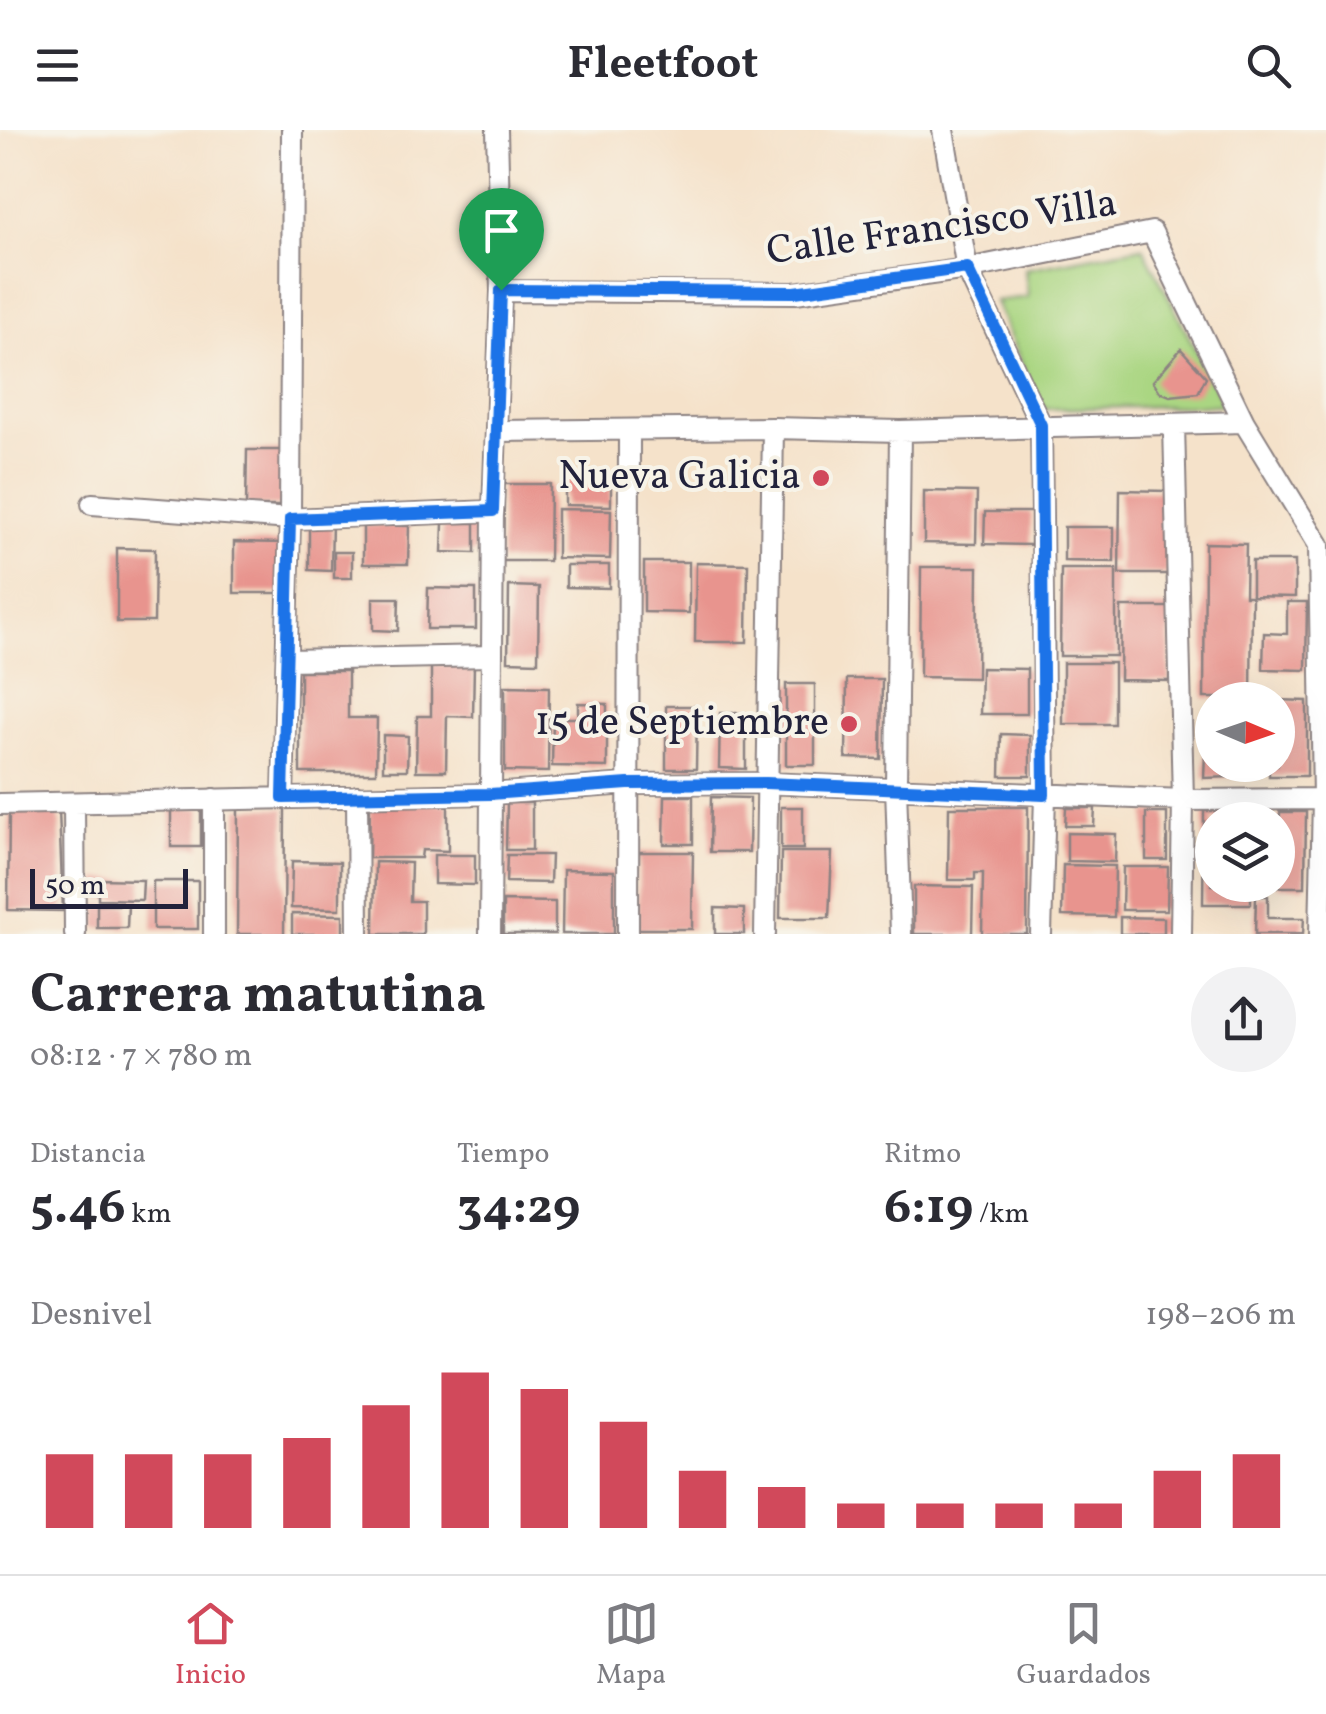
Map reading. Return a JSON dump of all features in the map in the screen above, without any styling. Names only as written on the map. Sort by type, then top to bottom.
[{"type":"street","points":[[283,798],[290,519],[292,130]]},
{"type":"street","points":[[490,934],[493,511],[501,290],[498,130]]},
{"type":"street","points":[[943,130],[967,268],[1041,425],[1041,934]]},
{"type":"street","name":"Calle Francisco Villa","points":[[501,290],[795,292],[967,268],[1152,232],[1244,422]]},
{"type":"street","points":[[496,431],[900,431],[1244,422],[1319,545],[1325,799],[1320,934]]},
{"type":"street","points":[[1174,424],[1183,800],[1181,934]]},
{"type":"street","points":[[765,934],[773,428]]},
{"type":"street","points":[[628,934],[629,431]]},
{"type":"street","points":[[900,431],[896,787],[902,934]]},
{"type":"street","points":[[92,504],[290,519],[493,511]]},
{"type":"street","points":[[288,660],[492,656]]},
{"type":"street","points":[[0,804],[490,794],[628,784],[766,783],[1183,800],[1325,799]]},
{"type":"street","points":[[357,796],[358,934]]},
{"type":"street","points":[[214,800],[214,934]]},
{"type":"street","points":[[74,804],[74,934]]},
{"type":"green space","points":[[1143,247],[1224,405],[1046,409],[1039,404],[995,301],[1028,297],[1025,269]]},
{"type":"building","points":[[1181,349],[1206,377],[1198,393],[1170,396],[1160,392],[1153,381]]},
{"type":"building","points":[[247,450],[282,450],[281,506],[246,506]]},
{"type":"building","points":[[565,480],[611,480],[611,506],[565,505]]},
{"type":"building","points":[[501,484],[550,484],[549,561],[501,561]]},
{"type":"building","points":[[1120,490],[1168,491],[1167,574],[1119,574]]},
{"type":"building","points":[[924,491],[977,492],[976,544],[924,543]]},
{"type":"building","points":[[557,509],[611,510],[610,559],[557,558]]},
{"type":"building","points":[[985,512],[1031,512],[1031,545],[984,544]]},
{"type":"building","points":[[309,522],[332,522],[331,571],[309,570]]},
{"type":"building","points":[[443,523],[475,523],[475,553],[442,552]]},
{"type":"building","points":[[363,525],[409,526],[408,564],[363,564]]},
{"type":"building","points":[[1064,527],[1114,527],[1114,562],[1064,561]]},
{"type":"building","points":[[234,542],[287,543],[287,593],[234,593]]},
{"type":"building","points":[[1205,543],[1246,544],[1245,596],[1252,596],[1251,682],[1204,682]]},
{"type":"building","points":[[117,548],[155,549],[154,622],[117,622]]},
{"type":"building","points":[[334,552],[352,552],[352,578],[334,578]]},
{"type":"building","points":[[1252,561],[1295,561],[1295,597],[1252,596]]},
{"type":"building","points":[[644,562],[689,562],[689,613],[644,612]]},
{"type":"building","points":[[696,563],[748,564],[747,642],[695,642]]},
{"type":"building","points":[[566,565],[609,565],[609,588],[566,587]]},
{"type":"building","points":[[921,567],[978,567],[977,678],[920,677]]},
{"type":"building","points":[[1061,569],[1116,569],[1116,656],[1060,656]]},
{"type":"building","points":[[509,586],[539,587],[538,662],[508,661]]},
{"type":"building","points":[[428,588],[476,589],[476,629],[427,629]]},
{"type":"building","points":[[373,598],[399,598],[398,631],[373,630]]},
{"type":"building","points":[[1287,602],[1307,602],[1306,670],[1263,669],[1264,633],[1287,634]]},
{"type":"building","points":[[1121,607],[1170,607],[1169,681],[1120,680]]},
{"type":"building","points":[[1063,663],[1114,663],[1114,724],[1063,724]]},
{"type":"building","points":[[431,664],[474,664],[473,717],[447,716],[446,771],[416,771],[417,716],[431,716]]},
{"type":"building","points":[[981,668],[1027,669],[1027,714],[980,714]]},
{"type":"building","points":[[300,671],[348,671],[348,718],[377,718],[376,773],[300,773]]},
{"type":"building","points":[[847,679],[882,679],[881,759],[846,758]]},
{"type":"building","points":[[786,684],[815,684],[815,765],[786,765]]},
{"type":"building","points":[[505,686],[549,687],[548,772],[505,771]]},
{"type":"building","points":[[1295,701],[1307,701],[1307,776],[1295,776]]},
{"type":"building","points":[[578,703],[607,704],[607,767],[552,766],[553,718],[578,718]]},
{"type":"building","points":[[666,706],[697,706],[696,769],[666,769]]},
{"type":"building","points":[[720,713],[746,713],[746,769],[719,768]]},
{"type":"building","points":[[1001,734],[1030,735],[1030,776],[1000,776]]},
{"type":"building","points":[[383,735],[408,736],[407,770],[383,770]]},
{"type":"building","points":[[665,796],[693,796],[693,844],[664,844]]},
{"type":"building","points":[[711,797],[750,798],[749,852],[710,852]]},
{"type":"building","points":[[370,803],[448,804],[448,851],[422,850],[421,858],[369,858]]},
{"type":"building","points":[[507,803],[532,803],[532,850],[506,850]]},
{"type":"building","points":[[781,807],[803,807],[803,849],[781,849]]},
{"type":"building","points":[[949,807],[1028,807],[1027,934],[982,934],[983,873],[975,873],[975,880],[948,880]]},
{"type":"building","points":[[171,808],[201,808],[201,847],[171,847]]},
{"type":"building","points":[[238,808],[285,808],[284,934],[237,934]]},
{"type":"building","points":[[1066,808],[1095,808],[1094,826],[1065,826]]},
{"type":"building","points":[[9,810],[59,810],[63,911],[8,910]]},
{"type":"building","points":[[1295,812],[1306,812],[1305,887],[1295,887]]},
{"type":"building","points":[[1146,813],[1167,813],[1167,860],[1146,860]]},
{"type":"building","points":[[1067,833],[1116,834],[1115,862],[1067,861]]},
{"type":"building","points":[[639,852],[693,852],[692,929],[638,929]]},
{"type":"building","points":[[781,852],[832,852],[829,918],[780,918]]},
{"type":"building","points":[[434,855],[475,855],[475,885],[434,884]]},
{"type":"building","points":[[507,855],[551,855],[550,883],[506,882]]},
{"type":"building","points":[[292,861],[340,862],[340,909],[291,908]]},
{"type":"building","points":[[375,862],[411,863],[410,901],[423,901],[423,934],[374,934]]},
{"type":"building","points":[[1063,865],[1115,866],[1114,917],[1062,916]]},
{"type":"building","points":[[1123,867],[1168,867],[1167,910],[1122,910]]},
{"type":"building","points":[[563,870],[614,871],[614,934],[562,934]]},
{"type":"building","points":[[98,879],[143,880],[142,900],[98,899]]},
{"type":"building","points":[[153,881],[198,881],[198,929],[153,929]]},
{"type":"building","points":[[914,886],[973,887],[972,934],[914,934]]},
{"type":"building","points":[[503,901],[555,902],[555,934],[503,934]]},
{"type":"building","points":[[1203,902],[1251,902],[1251,904]]},
{"type":"building","points":[[1256,902],[1268,902],[1268,918],[1304,918],[1303,934],[1255,934]]},
{"type":"building","points":[[97,905],[128,905],[127,928],[97,928]]},
{"type":"building","points":[[715,908],[744,909],[744,934],[715,934]]},
{"type":"building","points":[[292,914],[343,915],[343,934],[292,934]]},
{"type":"building","points":[[1120,917],[1164,918],[1164,934],[1120,934]]},
{"type":"place","name":"Nueva Galicia","points":[[821,478]]},
{"type":"place","name":"15 de Septiembre","points":[[849,724]]},
{"type":"route","points":[[967,268],[1041,425],[1044,795],[766,783],[628,784],[490,794],[283,798],[290,519],[493,511],[501,290],[795,292],[967,268]]}]
